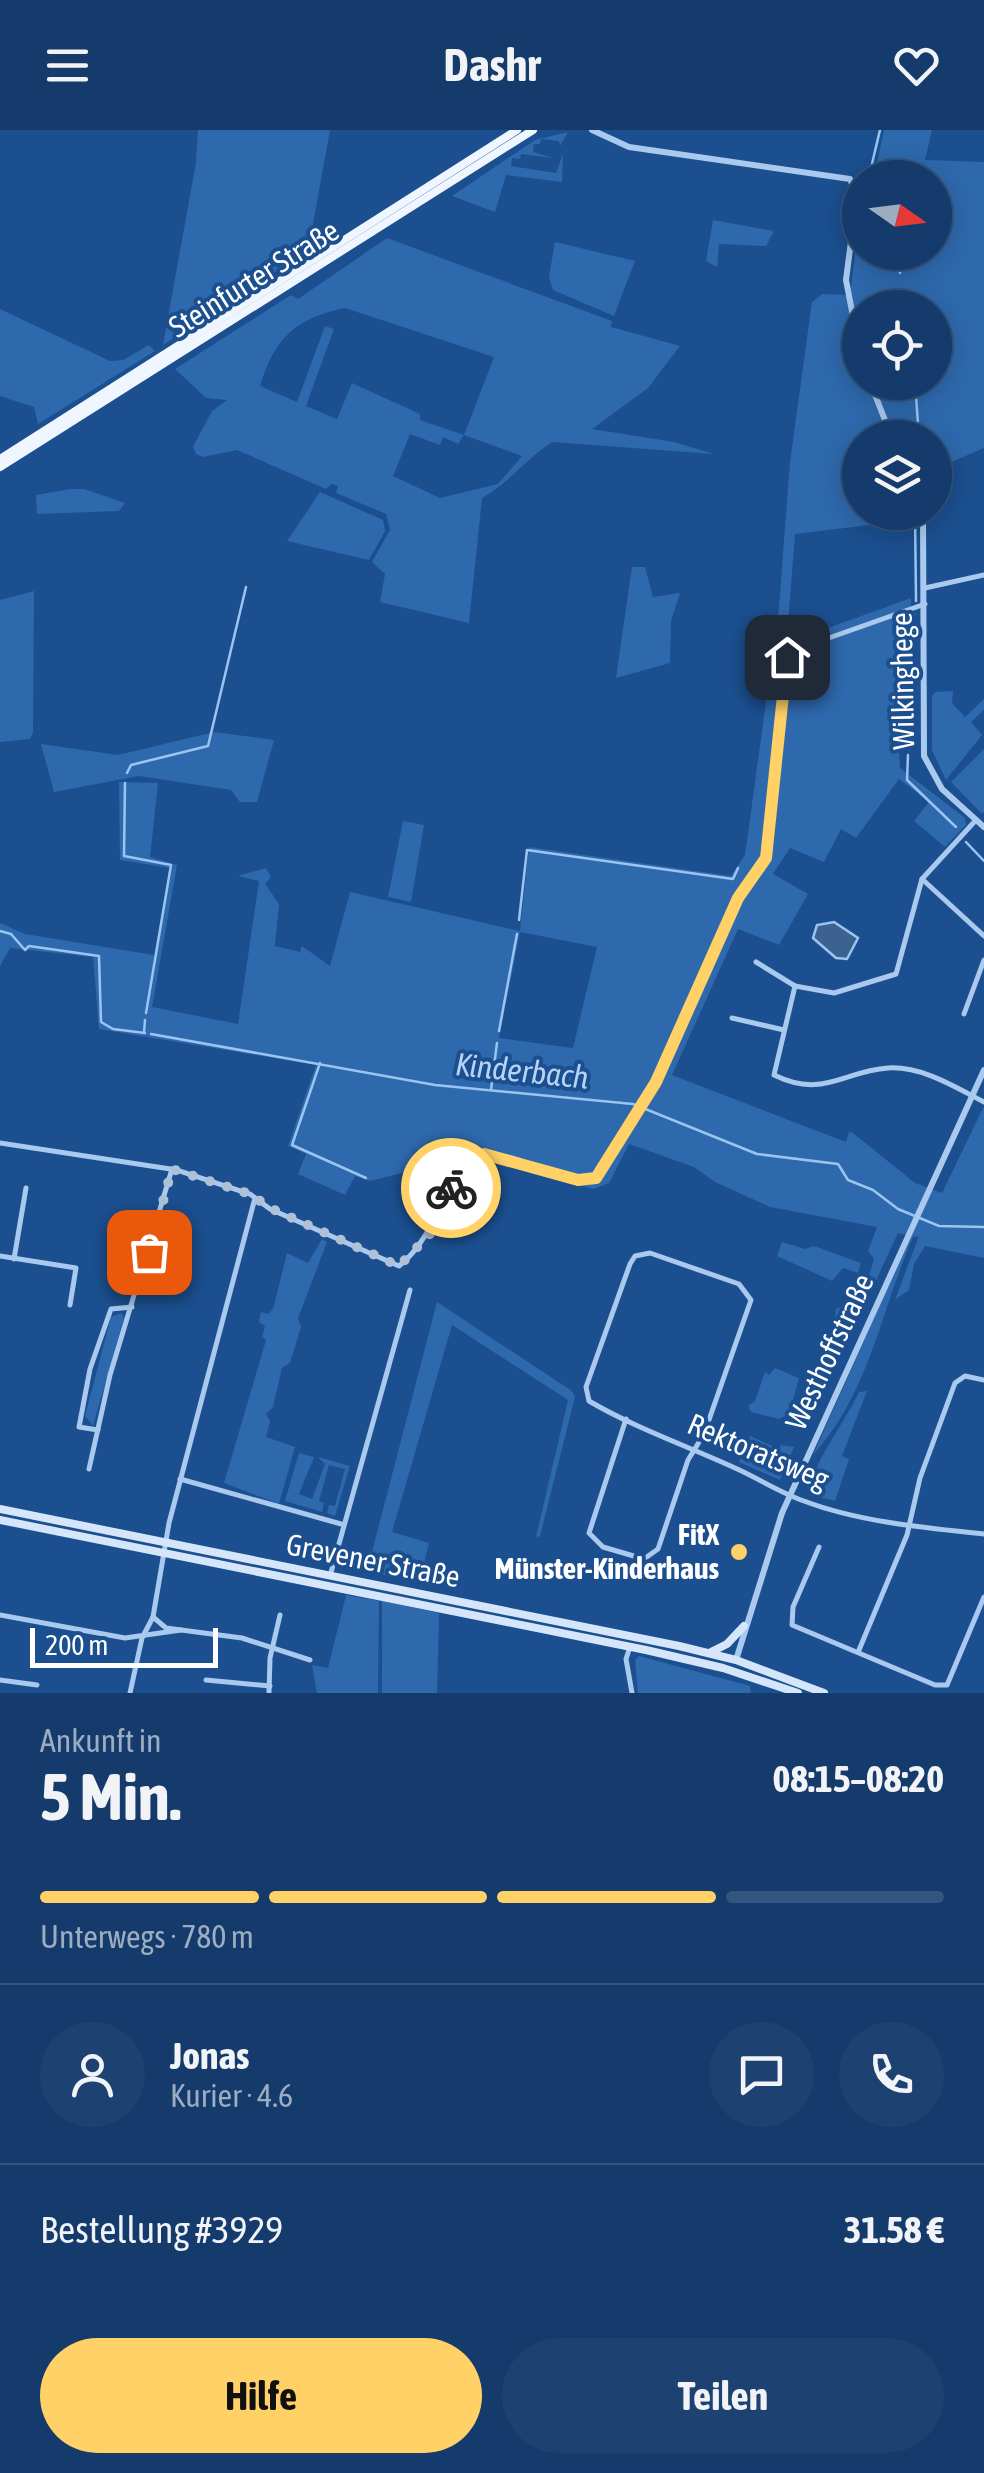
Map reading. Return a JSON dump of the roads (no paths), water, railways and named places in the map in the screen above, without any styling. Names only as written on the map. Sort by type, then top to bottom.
[{"type":"main road","name":"Steinfurter Straße","points":[[0,459],[517,130]]},
{"type":"main road","name":"Steinfurter Straße","points":[[0,467],[533,130]]},
{"type":"main road","name":"Grevener Straße","points":[[0,1509],[706,1652],[824,1693]]},
{"type":"main road","name":"Grevener Straße","points":[[0,1520],[630,1646],[733,1671],[798,1693]]},
{"type":"main road","points":[[706,1652],[724,1646],[744,1626]]},
{"type":"main road","points":[[733,1671],[736,1660]]},
{"type":"street","points":[[592,130],[610,142],[640,150],[850,179],[856,195],[848,290]]},
{"type":"street","name":"Wilkinghege","points":[[924,530],[924,756],[937,784],[984,827]]},
{"type":"street","points":[[926,588],[984,574]]},
{"type":"street","points":[[0,1144],[172,1169],[255,1198],[399,1266],[430,1234],[466,1163],[484,1154],[592,1180],[606,1165],[643,1103],[738,896],[766,858],[787,657],[792,651],[925,604]]},
{"type":"street","points":[[756,962],[796,986],[834,992],[896,974],[922,879],[976,820]]},
{"type":"street","points":[[922,879],[984,936]]},
{"type":"street","points":[[964,1014],[984,960]]},
{"type":"street","points":[[796,986],[776,1077],[821,1087],[889,1068],[944,1080],[984,1102]]},
{"type":"street","points":[[732,1018],[784,1030]]},
{"type":"street","name":"Westhoffstraße","points":[[736,1660],[790,1495],[984,1070]]},
{"type":"street","points":[[90,1469],[110,1375],[172,1169]]},
{"type":"street","points":[[14,1259],[26,1188]]},
{"type":"street","points":[[130,1693],[142,1638],[153,1616],[165,1540],[180,1480],[255,1198]]},
{"type":"street","name":"Rektoratsweg","points":[[694,1450],[704,1434],[750,1308],[750,1295],[739,1284],[655,1254],[634,1256],[585,1393],[589,1401],[626,1420],[818,1506],[984,1534]]},
{"type":"street","points":[[0,1256],[76,1268],[70,1304]]},
{"type":"street","points":[[330,1576],[341,1524],[410,1290]]},
{"type":"street","points":[[98,1430],[78,1426],[90,1369],[111,1309],[132,1307]]},
{"type":"street","points":[[858,1651],[908,1523],[954,1383],[965,1376],[984,1380]]},
{"type":"street","points":[[626,1420],[590,1522],[589,1533],[603,1547],[639,1560],[656,1552],[694,1450]]},
{"type":"street","points":[[180,1480],[341,1524]]},
{"type":"street","points":[[819,1547],[793,1607],[792,1625],[935,1685],[947,1685],[984,1598]]},
{"type":"street","points":[[0,1615],[142,1638],[181,1630]]},
{"type":"street","points":[[153,1616],[166,1628],[242,1638],[310,1660]]},
{"type":"street","points":[[206,1680],[270,1690],[272,1648],[280,1616]]},
{"type":"street","points":[[630,1646],[626,1659],[632,1693]]},
{"type":"street","points":[[0,1680],[37,1685]]},
{"type":"waterway","points":[[873,160],[880,130]]},
{"type":"waterway","points":[[916,400],[918,420]]},
{"type":"waterway","points":[[915,530],[916,601]]},
{"type":"waterway","points":[[127,773],[131,765],[208,746],[246,587]]},
{"type":"waterway","points":[[909,749],[914,614]]},
{"type":"waterway","points":[[908,755],[907,780],[956,827]]},
{"type":"waterway","points":[[125,783],[124,856],[171,865],[146,1013]]},
{"type":"waterway","points":[[966,842],[984,861]]},
{"type":"waterway","points":[[519,920],[527,850],[733,879],[738,868]]},
{"type":"waterway","name":"Kinderbach","points":[[0,931],[11,934],[25,950],[29,946],[99,956],[101,1022],[113,1029],[145,1033]]},
{"type":"waterway","points":[[499,1031],[517,934]]},
{"type":"waterway","points":[[144,1033],[145,1020]]},
{"type":"waterway","name":"Kinderbach","points":[[151,1034],[435,1085],[633,1104],[757,1154],[838,1164],[848,1180],[873,1190],[898,1209],[939,1226],[984,1227]]},
{"type":"waterway","points":[[491,1090],[497,1043]]},
{"type":"waterway","points":[[320,1063],[292,1145],[366,1178]]},
{"type":"place","name":"FitX Münster-Kinderhaus","points":[[739,1552]]}]
